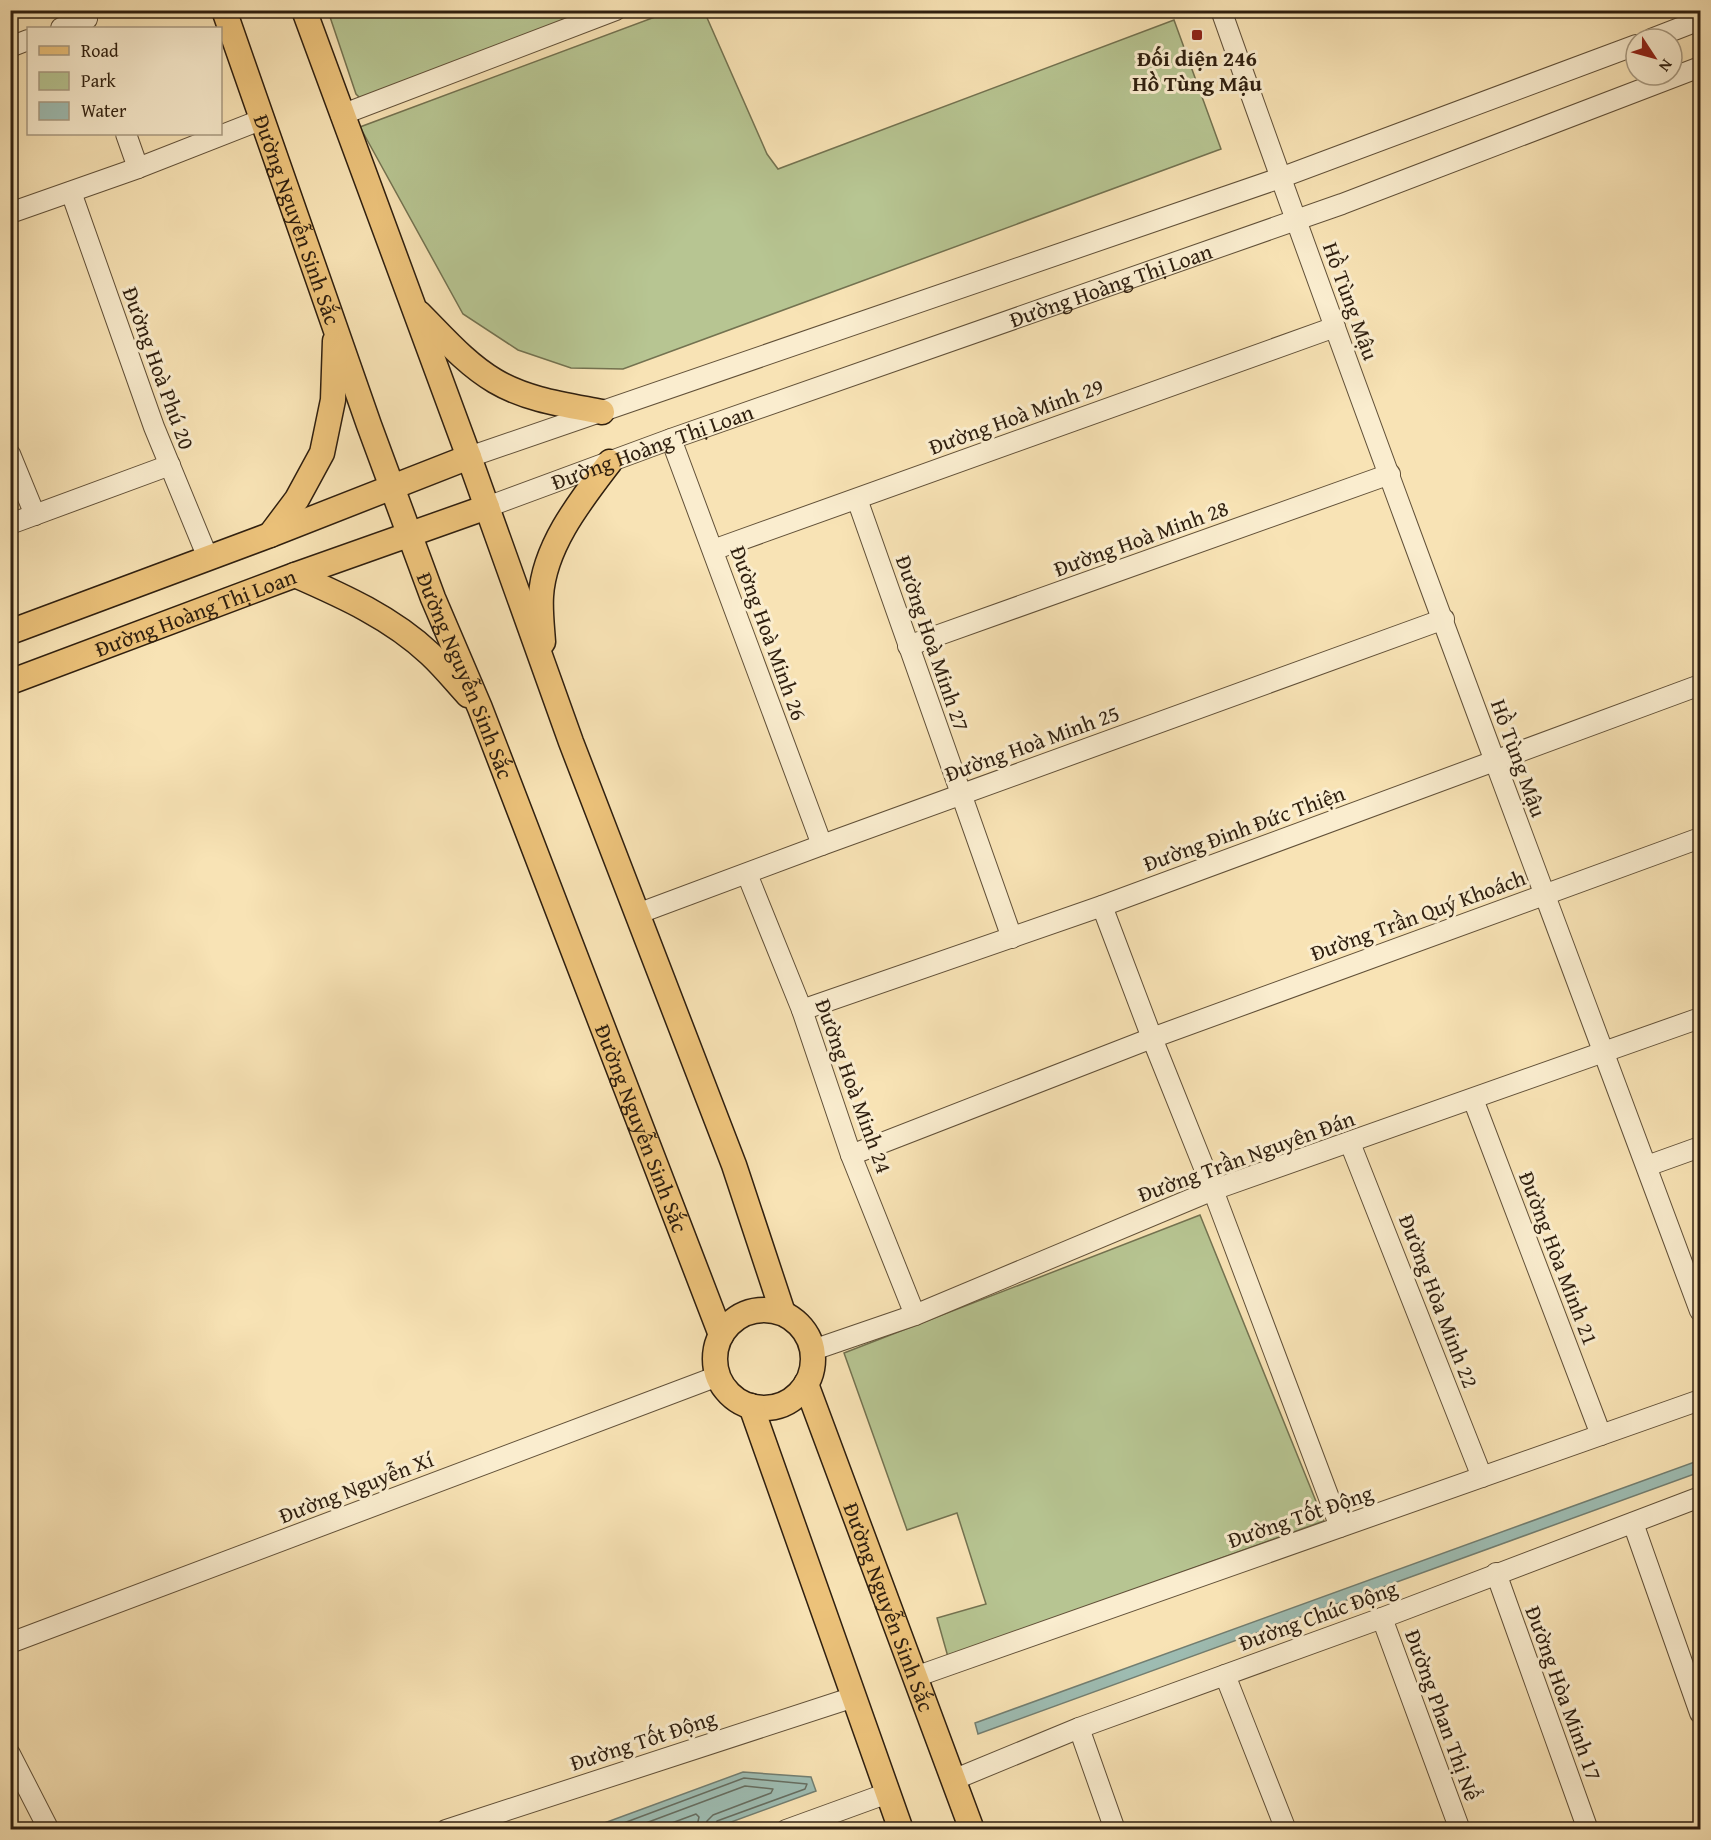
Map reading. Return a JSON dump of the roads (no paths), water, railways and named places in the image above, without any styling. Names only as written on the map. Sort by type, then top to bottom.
[{"type":"main road","name":"Đường Nguyễn Sinh Sắc","points":[[224,10],[391,486],[433,598],[480,708],[722,1335]]},
{"type":"main road","points":[[304,10],[543,665],[734,1165],[783,1313]]},
{"type":"main road","points":[[413,307],[460,354],[495,381],[536,399],[602,412]]},
{"type":"main road","points":[[270,535],[297,499],[322,453],[333,400],[335,324]]},
{"type":"main road","name":"Đường Hoàng Thị Loan","points":[[10,632],[270,535],[469,457]]},
{"type":"main road","points":[[543,665],[541,594],[552,551],[578,505],[610,462]]},
{"type":"main road","name":"Đường Hoàng Thị Loan","points":[[10,682],[295,575],[487,507]]},
{"type":"main road","points":[[295,575],[343,596],[383,619],[430,654],[480,708]]},
{"type":"main road","points":[[769,1309],[783,1313],[797,1321],[808,1335],[813,1350],[811,1374],[799,1394],[788,1402],[770,1407],[751,1406],[731,1395],[718,1376],[715,1362],[716,1348],[722,1335],[736,1319],[755,1310],[769,1309]]},
{"type":"main road","name":"Đường Nguyễn Sinh Sắc","points":[[806,1384],[972,1830]]},
{"type":"main road","points":[[751,1406],[901,1830]]},
{"type":"street","points":[[341,115],[616,10]]},
{"type":"street","name":"Hồ Tùng Mậu","points":[[1221,10],[1280,178],[1494,762],[1701,1311]]},
{"type":"street","points":[[64,27],[87,19]]},
{"type":"street","points":[[1683,27],[1701,20]]},
{"type":"street","points":[[10,46],[27,40]]},
{"type":"street","name":"Đường Hoàng Thị Loan","points":[[469,457],[1280,178],[1624,49]]},
{"type":"street","name":"Đường Hoàng Thị Loan","points":[[487,507],[671,439],[1342,204],[1701,68]]},
{"type":"street","points":[[10,213],[138,168],[263,119]]},
{"type":"street","points":[[126,135],[138,168]]},
{"type":"street","name":"Đường Hoà Phú 20","points":[[71,192],[120,334],[208,558]]},
{"type":"street","name":"Đường Hoà Minh 29","points":[[713,550],[1335,327]]},
{"type":"street","name":"Đường Hoà Minh 26","points":[[671,439],[822,845]]},
{"type":"street","points":[[10,454],[35,515]]},
{"type":"street","points":[[10,524],[170,465]]},
{"type":"street","name":"Đường Hoà Minh 28","points":[[908,646],[1390,474]]},
{"type":"street","name":"Đường Hoà Minh 27","points":[[857,499],[1012,938]]},
{"type":"street","name":"Đường Hoà Minh 25","points":[[637,914],[1443,619]]},
{"type":"street","name":"Đường Đinh Đức Thiện","points":[[802,1010],[1102,906],[1701,685]]},
{"type":"street","name":"Đường Trần Quý Khoách","points":[[851,1155],[1152,1038],[1701,838]]},
{"type":"street","name":"Đường Hoà Minh 24","points":[[747,874],[802,1010],[851,1155],[915,1315]]},
{"type":"street","points":[[1102,906],[1152,1038],[1214,1190],[1340,1527]]},
{"type":"street","name":"Đường Trần Nguyên Đán","points":[[813,1350],[915,1315],[1214,1190],[1701,1018]]},
{"type":"street","name":"Đường Hòa Minh 21","points":[[1473,1099],[1601,1435]]},
{"type":"street","name":"Đường Hòa Minh 22","points":[[1350,1143],[1482,1477]]},
{"type":"street","points":[[1647,1166],[1701,1148]]},
{"type":"street","name":"Đường Nguyễn Xí","points":[[10,1643],[718,1376]]},
{"type":"street","name":"Đường Tốt Động","points":[[915,1677],[1701,1400]]},
{"type":"street","name":"Đường Chúc Động","points":[[953,1780],[1079,1728],[1382,1618],[1701,1497]]},
{"type":"street","points":[[1633,1523],[1701,1713]]},
{"type":"street","name":"Đường Hòa Minh 17","points":[[1496,1573],[1588,1830]]},
{"type":"street","name":"Đường Phan Thị Nể","points":[[1382,1618],[1460,1830]]},
{"type":"street","points":[[1225,1675],[1286,1830]]},
{"type":"street","name":"Đường Tốt Động","points":[[446,1830],[854,1697]]},
{"type":"street","points":[[1079,1728],[1115,1830]]},
{"type":"street","points":[[10,1754],[49,1830]]},
{"type":"street","points":[[786,1830],[888,1793]]},
{"type":"water","points":[[1700,1460],[1700,1472],[978,1734],[975,1723]]},
{"type":"water","points":[[743,1772],[811,1777],[816,1791],[712,1829],[588,1829]]},
{"type":"place","name":"Đối diện 246 Hồ Tùng Mậu","points":[[1197,35]]}]
